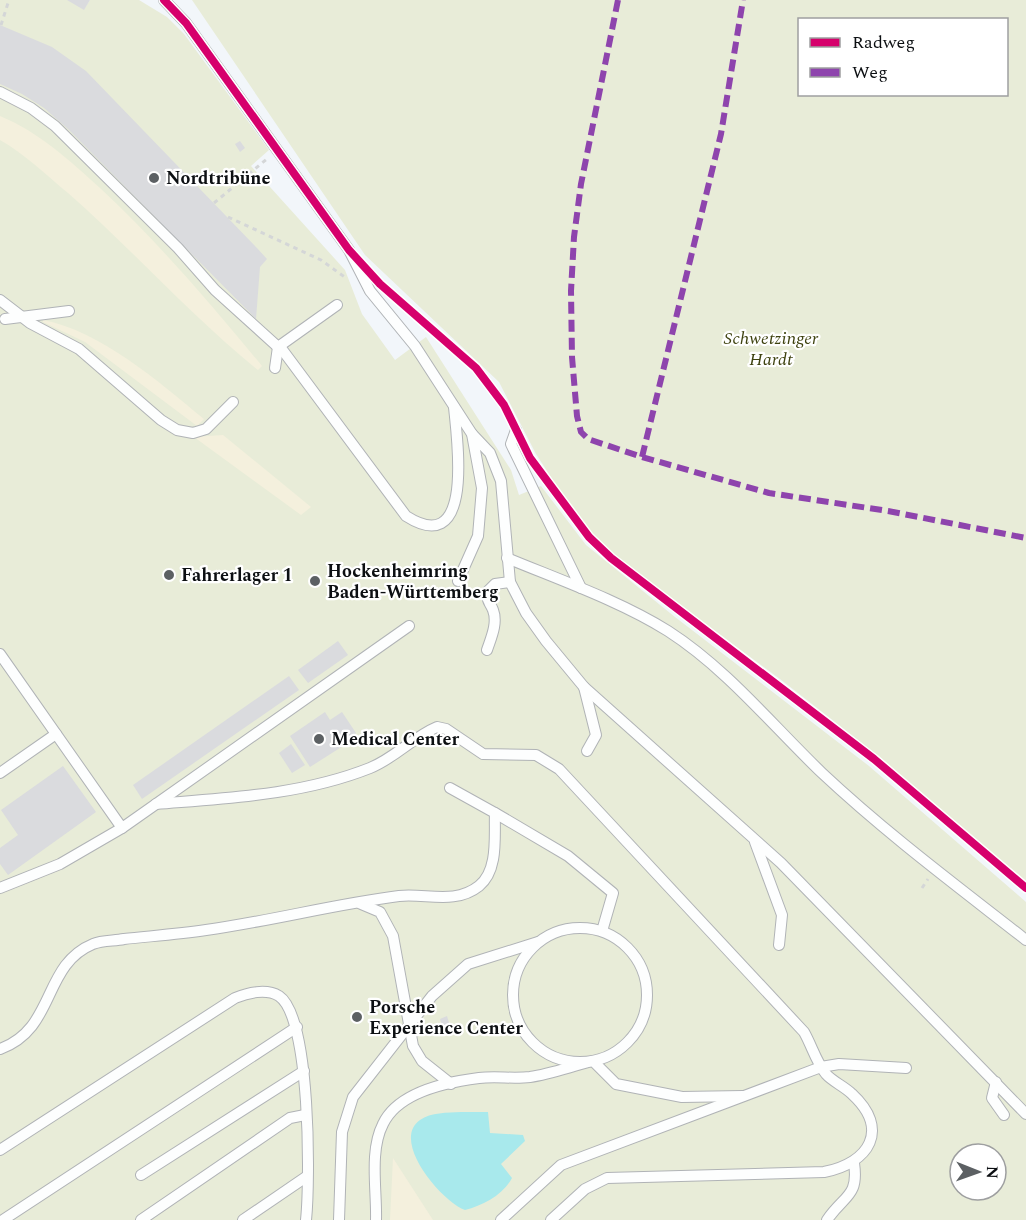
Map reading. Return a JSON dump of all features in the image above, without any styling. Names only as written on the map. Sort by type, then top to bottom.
[{"type":"lane","points":[[164,0],[186,23],[349,250],[370,291],[414,346],[454,403],[472,434],[490,453],[501,481],[510,582],[526,613],[546,642],[584,687],[781,863],[1026,1114]]},
{"type":"lane","points":[[0,92],[32,108],[55,126],[178,248],[215,290],[280,348],[405,516],[426,526],[440,523],[452,512],[459,489],[459,455],[454,403]]},
{"type":"lane","points":[[0,300],[30,323],[79,349],[161,420],[177,430],[193,433],[206,429],[233,402]]},
{"type":"lane","points":[[275,368],[280,348],[337,305]]},
{"type":"lane","points":[[4,319],[69,310]]},
{"type":"lane","points":[[516,429],[511,444],[581,588]]},
{"type":"lane","points":[[458,581],[477,536],[482,488],[472,434]]},
{"type":"lane","points":[[507,558],[581,588],[666,630],[702,655],[824,774],[933,868],[1026,940]]},
{"type":"lane","points":[[487,650],[494,626],[493,610],[486,601],[486,592],[495,584],[510,582]]},
{"type":"lane","points":[[0,888],[60,864],[122,828],[409,627]]},
{"type":"lane","points":[[0,654],[122,828]]},
{"type":"lane","points":[[584,687],[597,735],[587,751]]},
{"type":"lane","points":[[156,804],[286,791],[326,784],[372,767],[437,727],[446,729],[483,754],[542,757],[559,769],[804,1032],[827,1076],[851,1093],[867,1115],[871,1126],[869,1145],[854,1163],[824,1172],[608,1178],[585,1189],[551,1220]]},
{"type":"lane","points":[[0,772],[56,734]]},
{"type":"lane","points":[[450,788],[568,856],[613,893],[602,931]]},
{"type":"lane","points":[[0,1049],[19,1041],[35,1024],[63,968],[76,952],[96,943],[206,930],[401,896],[454,897],[480,885],[489,876],[495,813]]},
{"type":"lane","points":[[754,840],[782,915],[779,945]]},
{"type":"lane","points":[[361,904],[380,912],[393,936],[407,1027],[413,1046],[422,1061],[451,1084]]},
{"type":"lane","points":[[339,1220],[340,1154],[346,1114],[353,1097],[432,996],[468,964],[538,942],[558,931],[580,927],[602,931],[622,941],[637,958],[646,978],[648,1000],[642,1021],[630,1040],[613,1054],[593,1061],[531,1077],[479,1078],[451,1084],[410,1097],[393,1109],[382,1125],[376,1145],[376,1220]]},
{"type":"lane","points":[[538,942],[523,958],[515,979],[513,1001],[519,1023],[531,1042],[549,1055],[571,1062],[593,1061],[616,1084],[682,1097],[743,1096]]},
{"type":"lane","points":[[0,1150],[235,998],[258,992],[279,996],[292,1013],[297,1027],[304,1071],[306,1220]]},
{"type":"lane","points":[[3,1220],[297,1027]]},
{"type":"lane","points":[[501,1220],[561,1165],[743,1096],[821,1067],[839,1064],[906,1068]]},
{"type":"lane","points":[[141,1175],[304,1071]]},
{"type":"lane","points":[[996,1082],[992,1098],[1004,1115]]},
{"type":"lane","points":[[141,1220],[290,1118],[305,1115]]},
{"type":"lane","points":[[827,1220],[852,1193],[856,1181],[854,1163]]},
{"type":"lane","points":[[243,1220],[306,1177]]},
{"type":"path","points":[[1,25],[9,0]]},
{"type":"path","points":[[214,202],[277,150]]},
{"type":"path","points":[[228,217],[321,260],[370,291]]},
{"type":"green space","name":"Hockenheimring Baden-Württemberg","points":[[0,0],[78,0],[84,9],[90,0],[139,0],[167,17],[184,34],[269,150],[251,166],[345,270],[362,314],[395,360],[426,337],[511,470],[519,495],[541,486],[586,545],[675,617],[869,766],[1026,902],[1026,1220],[0,1220]]},
{"type":"green space","name":"Schwetzinger Hardt","points":[[192,0],[1026,0],[1026,883],[876,754],[780,679],[606,550],[569,505],[536,454],[499,382],[365,255]]},
{"type":"sand","points":[[0,116],[41,138],[100,188],[183,274],[262,366],[258,370],[233,349],[68,193],[27,158],[0,140]]},
{"type":"sand","points":[[43,320],[65,326],[108,346],[149,374],[204,419],[197,426],[85,342]]},
{"type":"sand","points":[[223,435],[311,507],[301,515],[194,437]]},
{"type":"sand","points":[[393,1158],[433,1220],[390,1220]]},
{"type":"water","points":[[488,1112],[490,1133],[523,1135],[525,1141],[501,1164],[512,1178],[508,1184],[492,1199],[465,1210],[455,1205],[433,1184],[415,1156],[411,1142],[412,1130],[424,1117],[439,1113]]},
{"type":"building","points":[[67,0],[90,0],[84,10]]},
{"type":"building","name":"Nordtribüne","points":[[0,25],[52,47],[86,71],[267,259],[260,267],[256,319],[69,130],[44,108],[0,84]]},
{"type":"building","points":[[240,141],[245,148],[240,152],[235,144]]},
{"type":"building","points":[[338,641],[348,655],[308,683],[298,670]]},
{"type":"building","points":[[289,676],[299,690],[142,799],[133,785]]},
{"type":"building","name":"Medical Center","points":[[325,712],[330,720],[342,712],[356,733],[341,743],[343,746],[310,767],[290,736]]},
{"type":"building","points":[[291,744],[305,765],[292,773],[279,753]]},
{"type":"building","points":[[63,766],[96,812],[8,875],[0,864],[0,848],[18,835],[1,810]]},
{"type":"building","points":[[447,1016],[452,1033],[444,1035],[440,1019]]},
{"type":"marked path","points":[[618,0],[581,184],[574,237],[571,291],[572,357],[577,416],[581,432],[588,439],[642,457],[769,493],[888,511],[1026,538]]},
{"type":"marked path","points":[[642,457],[721,134],[743,0]]},
{"type":"cycle path","points":[[164,0],[186,23],[349,250],[380,284],[476,368],[504,405],[530,458],[589,537],[611,558],[874,759],[1026,888]]},
{"type":"place","name":"Nordtribüne","points":[[154,178]]},
{"type":"place","name":"Fahrerlager 1","points":[[169,575]]},
{"type":"place","name":"Hockenheimring Baden-Württemberg","points":[[315,581]]},
{"type":"place","name":"Medical Center","points":[[319,739]]},
{"type":"place","name":"Porsche Experience Center","points":[[357,1017]]}]
